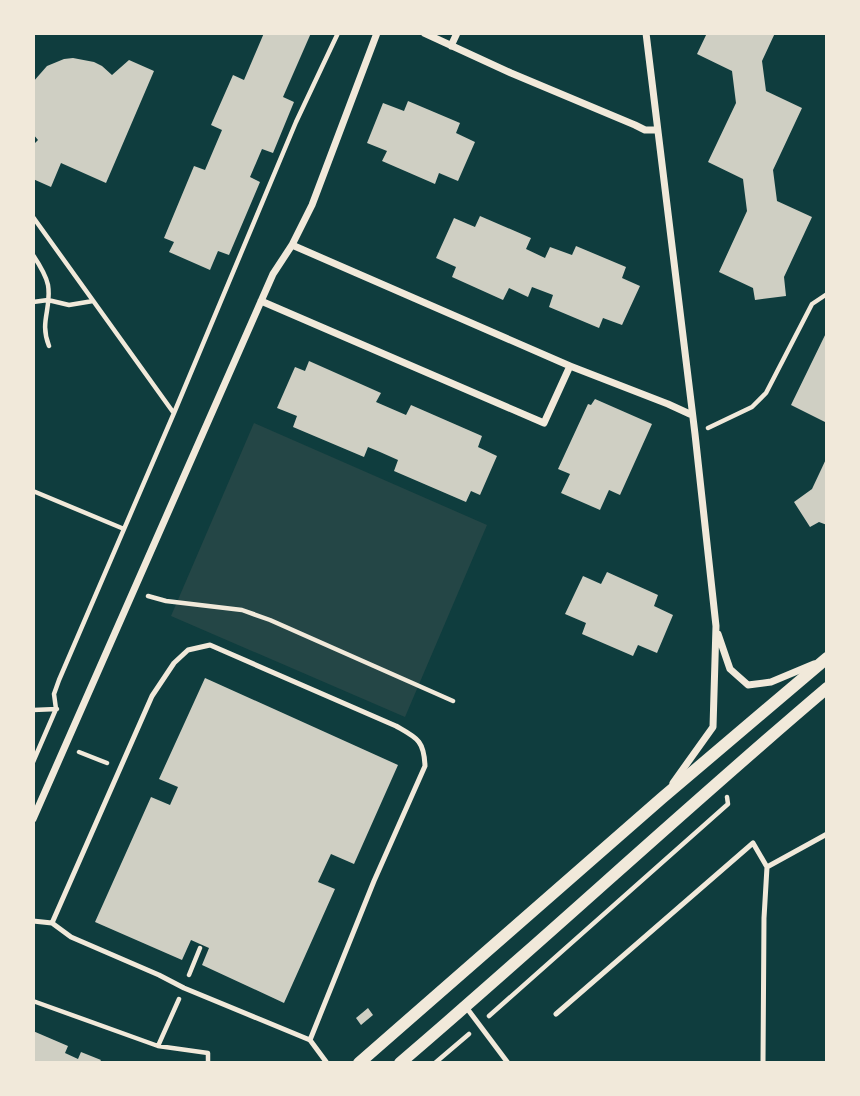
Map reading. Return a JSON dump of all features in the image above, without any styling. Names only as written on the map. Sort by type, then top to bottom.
[{"type":"street","points":[[33,819],[272,274],[292,245],[312,205],[377,33]]},
{"type":"street","points":[[424,33],[645,130],[657,130]]},
{"type":"street","points":[[451,46],[457,33]]},
{"type":"street","points":[[646,33],[716,626],[713,727],[663,798]]},
{"type":"street","points":[[292,245],[570,366],[692,415]]},
{"type":"street","points":[[261,301],[544,423],[570,366]]},
{"type":"street","points":[[716,626],[730,669],[748,685],[771,682],[826,659]]},
{"type":"street","points":[[359,1063],[826,659]]},
{"type":"street","points":[[400,1063],[827,688]]},
{"type":"lane","points":[[52,923],[152,696],[174,663],[188,650],[210,645],[396,726],[419,739],[424,751],[425,766],[374,881],[310,1040]]},
{"type":"lane","points":[[766,867],[827,835]]},
{"type":"lane","points":[[556,1014],[754,843],[766,867],[763,1063]]},
{"type":"lane","points":[[33,921],[52,923],[80,942],[310,1040],[327,1063]]},
{"type":"lane","points":[[466,1007],[508,1063]]},
{"type":"path","points":[[33,762],[56,709],[54,694],[59,680],[296,122],[338,33]]},
{"type":"path","points":[[33,217],[174,413]]},
{"type":"path","points":[[33,255],[48,285],[44,335],[49,346]]},
{"type":"path","points":[[695,434],[752,407],[766,393],[812,304],[827,294]]},
{"type":"path","points":[[33,302],[48,300],[69,305],[93,301]]},
{"type":"path","points":[[33,491],[124,529]]},
{"type":"path","points":[[132,592],[166,601],[242,610],[453,701]]},
{"type":"path","points":[[33,710],[56,709],[76,718]]},
{"type":"path","points":[[90,756],[107,763]]},
{"type":"path","points":[[435,1063],[728,804],[724,778]]},
{"type":"path","points":[[33,1001],[158,1046],[208,1053],[208,1063]]},
{"type":"shaded area","points":[[254,423],[487,525],[405,717],[171,616]]},
{"type":"building","points":[[264,33],[311,33],[283,97],[294,102],[273,153],[262,149],[250,177],[260,182],[229,255],[218,251],[210,270],[169,252],[174,242],[164,238],[194,166],[205,170],[222,130],[211,125],[233,75],[244,80]]},
{"type":"building","points":[[707,33],[775,33],[762,61],[766,91],[802,108],[773,170],[777,201],[812,217],[784,277],[786,296],[755,300],[753,288],[719,272],[747,211],[743,179],[708,162],[736,103],[732,71],[697,54]]},
{"type":"building","points":[[73,58],[94,62],[112,75],[129,60],[154,71],[106,183],[61,163],[51,187],[33,179],[33,145],[38,140],[33,134],[33,82],[47,66]]},
{"type":"building","points":[[408,101],[460,123],[456,133],[475,142],[458,181],[439,173],[435,184],[382,161],[387,151],[367,143],[383,103],[404,111]]},
{"type":"building","points":[[480,216],[531,238],[526,249],[545,258],[550,247],[572,255],[576,246],[626,267],[622,278],[640,286],[622,325],[603,318],[599,328],[549,307],[553,295],[532,287],[528,297],[509,288],[503,300],[452,277],[456,267],[436,258],[454,218],[475,227]]},
{"type":"building","points":[[827,331],[827,423],[791,405]]},
{"type":"building","points":[[309,361],[381,393],[376,402],[406,415],[411,405],[482,436],[478,447],[497,456],[480,495],[471,491],[466,502],[394,471],[398,460],[380,452],[368,447],[364,457],[293,427],[297,416],[277,408],[295,367],[305,371]]},
{"type":"building","points":[[595,399],[652,424],[620,495],[609,490],[600,510],[561,493],[570,474],[558,469],[588,404],[591,405]]},
{"type":"building","points":[[827,457],[827,525],[819,522],[810,527],[794,502],[812,489]]},
{"type":"building","points":[[607,572],[658,595],[654,606],[673,615],[657,653],[638,645],[633,656],[582,634],[586,623],[565,614],[583,576],[601,584]]},
{"type":"building","points":[[205,678],[398,765],[354,864],[331,854],[318,882],[335,889],[284,1003],[202,965],[209,948],[191,940],[182,960],[95,922],[151,797],[170,805],[178,787],[159,779]]},
{"type":"building","points":[[368,1008],[373,1015],[361,1025],[356,1018]]},
{"type":"building","points":[[33,1031],[68,1046],[65,1053],[78,1059],[81,1052],[101,1060],[99,1063],[33,1063]]}]
